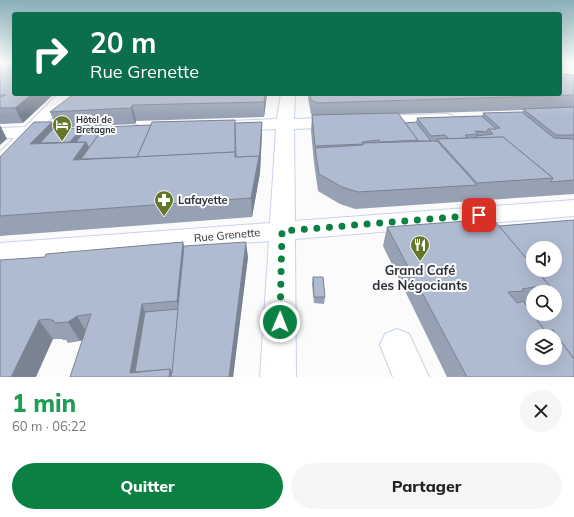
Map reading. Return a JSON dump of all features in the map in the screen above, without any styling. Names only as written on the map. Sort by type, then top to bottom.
[{"type":"street","points":[[0,164],[64,96]]},
{"type":"street","points":[[278,377],[285,124],[288,96]]},
{"type":"street","points":[[214,126],[464,119]]},
{"type":"street","points":[[0,133],[151,128]]},
{"type":"street","name":"Rue Grenette","points":[[0,253],[574,208]]},
{"type":"street","points":[[397,345],[411,377]]},
{"type":"building","points":[[0,81],[12,81],[12,96],[30,96],[15,108],[0,108],[0,97],[6,95],[0,95]]},
{"type":"building","points":[[562,81],[574,81],[574,95],[562,95]]},
{"type":"building","points":[[71,96],[265,96],[264,102],[132,105],[131,108],[50,112]]},
{"type":"building","points":[[310,96],[542,96],[317,103],[311,100]]},
{"type":"building","points":[[574,107],[574,135],[556,135],[523,109]]},
{"type":"building","points":[[522,112],[554,138],[574,139],[574,180],[551,182],[553,178],[503,137],[478,138],[476,136],[493,134],[488,129],[500,128],[483,113]]},
{"type":"building","points":[[398,113],[418,140],[380,142],[379,140],[362,142],[363,144],[315,146],[312,115]]},
{"type":"building","points":[[482,116],[496,129],[488,129],[487,132],[475,131],[478,134],[465,135],[467,137],[466,138],[449,139],[445,135],[431,136],[417,118]]},
{"type":"building","points":[[235,120],[235,152],[137,157],[152,122]]},
{"type":"building","points":[[34,122],[52,122],[30,144],[86,142],[73,160],[235,152],[235,157],[259,156],[251,198],[0,216],[0,157]]},
{"type":"building","points":[[262,122],[259,162],[259,156],[236,157],[235,123]]},
{"type":"building","points":[[416,122],[431,141],[417,141],[418,140],[405,123]]},
{"type":"building","points":[[151,125],[137,157],[81,159],[104,127]]},
{"type":"building","points":[[82,128],[70,142],[40,143],[53,129]]},
{"type":"building","points":[[101,131],[89,148],[86,142],[76,142],[84,132]]},
{"type":"building","points":[[503,137],[553,178],[477,183],[437,139]]},
{"type":"building","points":[[437,141],[477,185],[358,192],[342,187],[319,174],[315,148],[363,145],[363,143]]},
{"type":"building","points":[[493,219],[526,258],[526,277],[542,277],[549,285],[526,285],[526,288],[522,289],[524,291],[508,292],[517,303],[523,301],[526,305],[526,321],[538,321],[544,329],[526,329],[526,365],[562,365],[562,342],[574,359],[574,377],[467,377],[387,227]]},
{"type":"building","points":[[574,220],[574,359],[562,342],[562,329],[544,329],[538,321],[562,321],[562,285],[549,285],[542,277],[562,277],[562,241],[526,241],[526,258],[499,226]]},
{"type":"building","points":[[183,242],[177,301],[142,304],[130,373],[170,369],[169,377],[70,377],[91,314],[77,316],[68,322],[55,323],[50,319],[39,320],[11,377],[0,377],[0,260],[45,257],[46,254]]},
{"type":"building","points":[[246,242],[229,377],[171,377],[184,246]]},
{"type":"building","points":[[313,277],[323,277],[325,297],[314,297]]},
{"type":"building","points":[[178,309],[172,373],[170,369],[135,372],[145,312]]},
{"type":"place","name":"Hôtel de Bretagne","points":[[62,142]]},
{"type":"place","name":"Lafayette","points":[[164,217]]},
{"type":"place","name":"Grand Café des Négociants","points":[[420,262]]},
{"type":"route","points":[[280,322],[282,231],[479,215]]}]
